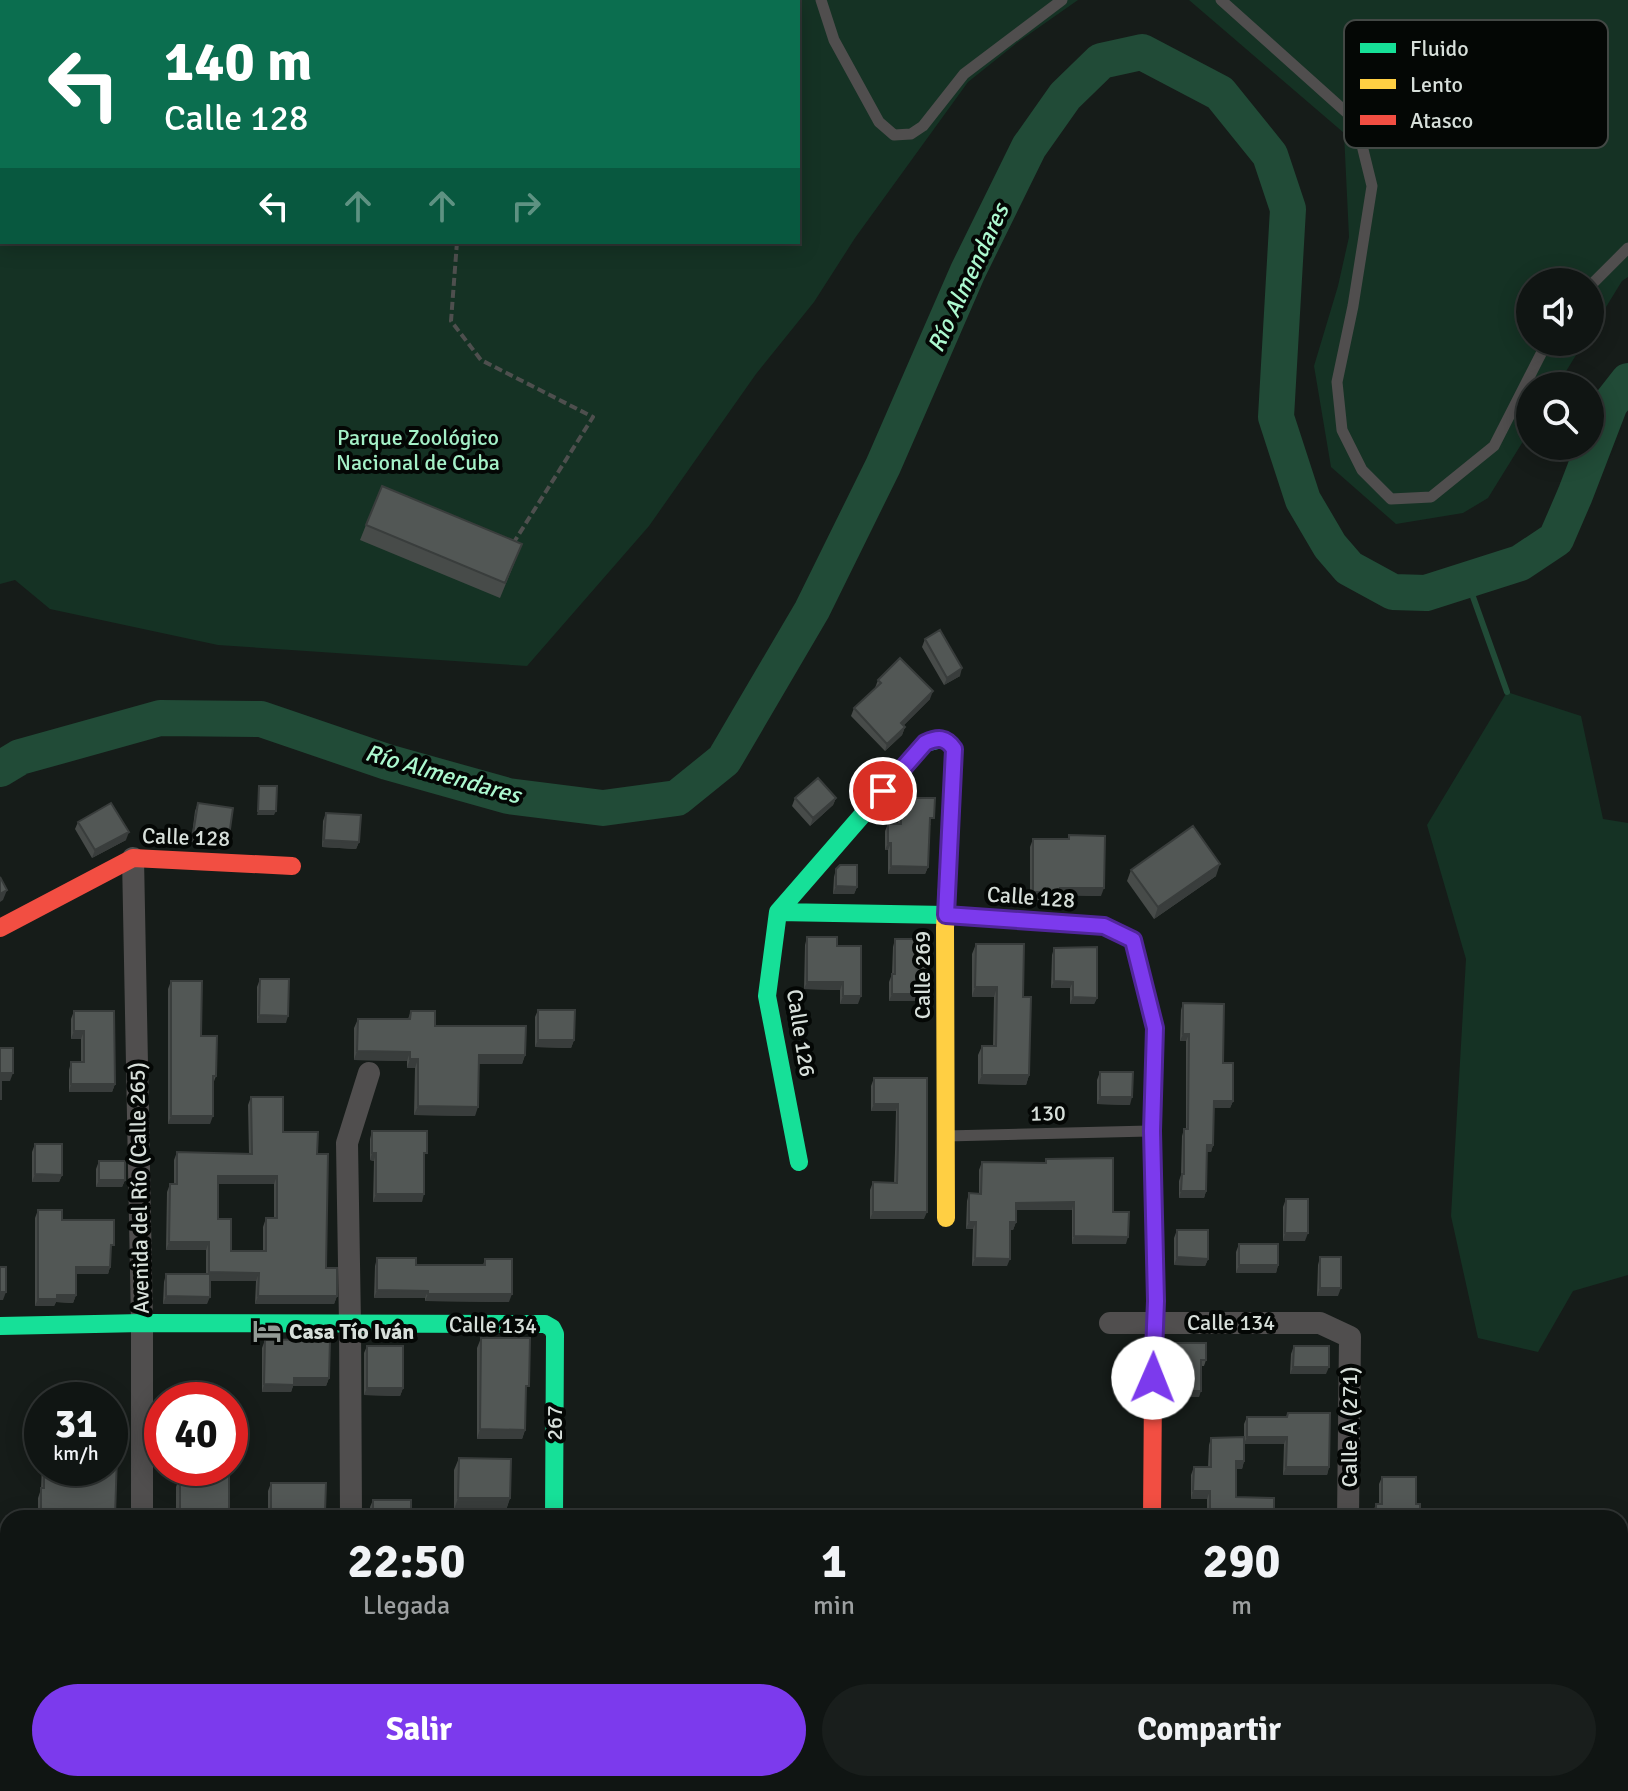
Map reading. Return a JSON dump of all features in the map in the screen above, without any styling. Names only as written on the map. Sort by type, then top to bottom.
[{"type":"street","name":"Calle 269","points":[[778,912],[925,743],[941,738],[949,741],[954,749],[946,915],[946,1218]]},
{"type":"street","name":"Calle 128","points":[[0,928],[133,858],[292,866]]},
{"type":"street","name":"Avenida del Río (Calle 265)","points":[[133,858],[142,1323],[142,1510]]},
{"type":"street","name":"Calle 128","points":[[778,912],[946,915],[1104,926],[1133,940],[1155,1028],[1152,1131]]},
{"type":"street","name":"Calle 126","points":[[778,912],[767,996],[799,1162]]},
{"type":"street","points":[[351,1510],[347,1143],[369,1073]]},
{"type":"street","points":[[1152,1131],[1156,1301],[1152,1510]]},
{"type":"street","name":"Calle 134","points":[[0,1326],[142,1323],[545,1324],[552,1328]]},
{"type":"street","name":"Calle 134","points":[[1110,1323],[1320,1323],[1350,1337]]},
{"type":"street","name":"267","points":[[552,1328],[555,1334],[554,1510]]},
{"type":"street","name":"Calle A (271)","points":[[1348,1510],[1350,1337]]},
{"type":"lane","points":[[821,0],[834,40],[879,122],[894,135],[911,134],[923,126],[964,74],[1062,0]]},
{"type":"lane","points":[[1221,0],[1344,110]]},
{"type":"lane","points":[[1363,148],[1372,186],[1337,382],[1342,430],[1362,470],[1391,499],[1431,497],[1494,446],[1540,356]]},
{"type":"lane","points":[[1604,272],[1628,248]]},
{"type":"lane","name":"130","points":[[946,1136],[1152,1131]]},
{"type":"path","points":[[457,244],[451,321],[481,360],[593,417],[514,542]]},
{"type":"green space","name":"Parque Zoológico Nacional de Cuba","points":[[800,0],[1078,0],[968,82],[855,238],[814,302],[756,374],[649,526],[527,666],[218,645],[50,609],[15,580],[0,584],[0,244],[800,244]]},
{"type":"green space","points":[[1189,0],[1628,0],[1628,277],[1622,281],[1604,310],[1604,268],[1516,268],[1516,356],[1575,356],[1566,372],[1516,372],[1516,453],[1488,498],[1463,513],[1396,524],[1331,467],[1314,366],[1349,237],[1345,148],[1608,148],[1608,20],[1344,20],[1344,133]]},
{"type":"green space","points":[[1507,692],[1581,716],[1603,819],[1628,823],[1628,1275],[1573,1291],[1538,1352],[1478,1338],[1451,1216],[1466,959],[1427,825]]},
{"type":"building","points":[[382,486],[522,544],[505,583],[366,525]]},
{"type":"building","points":[[940,630],[962,668],[947,678],[925,639]]},
{"type":"building","points":[[900,658],[933,691],[901,723],[905,727],[887,744],[854,708],[881,683],[878,680]]},
{"type":"building","points":[[818,778],[836,798],[813,818],[795,798]]},
{"type":"building","points":[[259,786],[277,786],[276,811],[258,811]]},
{"type":"building","points":[[901,798],[935,798],[934,818],[930,818],[928,867],[891,866],[888,824],[901,824]]},
{"type":"building","points":[[111,803],[129,832],[95,850],[78,822]]},
{"type":"building","points":[[198,803],[233,808],[229,836],[193,834]]},
{"type":"building","points":[[326,813],[361,815],[359,842],[324,840]]},
{"type":"building","points":[[1193,826],[1220,864],[1158,907],[1131,870]]},
{"type":"building","points":[[1069,835],[1105,836],[1104,888],[1060,888],[1060,892],[1033,892],[1033,839],[1069,839]]},
{"type":"building","points":[[840,865],[857,865],[857,887],[836,886],[836,869]]},
{"type":"building","points":[[0,877],[7,890],[0,894]]},
{"type":"building","points":[[807,937],[837,937],[837,946],[861,946],[861,996],[843,996],[843,982],[807,982]]},
{"type":"building","points":[[895,939],[929,939],[928,994],[892,994]]},
{"type":"building","points":[[976,944],[1024,944],[1023,997],[1031,997],[1029,1075],[982,1075],[982,1046],[996,1046],[997,987],[975,987]]},
{"type":"building","points":[[1097,947],[1097,998],[1073,997],[1073,982],[1054,981],[1054,948]]},
{"type":"building","points":[[260,979],[289,979],[288,1016],[259,1015]]},
{"type":"building","points":[[171,981],[202,981],[201,1036],[217,1036],[213,1116],[171,1116]]},
{"type":"building","points":[[1183,1003],[1224,1004],[1223,1063],[1233,1063],[1233,1101],[1214,1101],[1213,1145],[1207,1145],[1206,1191],[1181,1191],[1184,1129],[1188,1129],[1189,1034],[1183,1034]]},
{"type":"building","points":[[538,1010],[575,1010],[574,1040],[538,1040]]},
{"type":"building","points":[[74,1011],[114,1011],[115,1084],[71,1084],[71,1062],[84,1062],[84,1031],[74,1031]]},
{"type":"building","points":[[411,1011],[435,1011],[435,1026],[526,1026],[525,1055],[479,1055],[478,1107],[418,1106],[418,1059],[410,1059],[410,1052],[357,1051],[358,1019],[410,1019]]},
{"type":"building","points":[[0,1048],[13,1048],[13,1073],[1,1073],[1,1099],[0,1099]]},
{"type":"building","points":[[1100,1072],[1133,1072],[1132,1097],[1100,1097]]},
{"type":"building","points":[[874,1078],[927,1078],[927,1212],[873,1212],[873,1182],[897,1183],[898,1144],[898,1104],[874,1104]]},
{"type":"building","points":[[251,1097],[283,1097],[283,1132],[318,1132],[317,1154],[328,1154],[326,1268],[337,1268],[337,1296],[258,1296],[259,1273],[209,1272],[209,1242],[169,1242],[170,1184],[177,1184],[177,1152],[252,1154]],"holes":[[[218,1176],[277,1176],[277,1218],[266,1218],[266,1251],[231,1251],[231,1219],[218,1219]]]},
{"type":"building","points":[[372,1131],[427,1131],[424,1194],[376,1194],[376,1153],[372,1153]]},
{"type":"building","points":[[35,1144],[62,1144],[62,1175],[35,1174]]},
{"type":"building","points":[[1113,1158],[1113,1212],[1129,1212],[1128,1237],[1074,1236],[1074,1202],[1016,1203],[1016,1222],[1010,1222],[1010,1259],[975,1258],[976,1222],[969,1222],[969,1193],[981,1194],[982,1162],[1046,1163],[1046,1159]]},
{"type":"building","points":[[99,1161],[125,1161],[125,1180],[99,1180]]},
{"type":"building","points":[[1286,1199],[1308,1199],[1308,1233],[1285,1233]]},
{"type":"building","points":[[38,1210],[62,1210],[62,1220],[114,1220],[110,1267],[76,1267],[76,1295],[38,1299]]},
{"type":"building","points":[[1177,1230],[1208,1230],[1208,1259],[1177,1257]]},
{"type":"building","points":[[1239,1244],[1278,1244],[1278,1265],[1239,1265]]},
{"type":"building","points":[[1320,1257],[1341,1257],[1341,1288],[1320,1288]]},
{"type":"building","points":[[377,1258],[416,1258],[416,1265],[485,1265],[485,1259],[512,1259],[512,1294],[428,1294],[428,1291],[377,1290]]},
{"type":"building","points":[[0,1267],[6,1267],[6,1292],[0,1292]]},
{"type":"building","points":[[166,1274],[210,1274],[210,1297],[166,1296]]},
{"type":"building","points":[[481,1338],[530,1338],[525,1430],[480,1429]]},
{"type":"building","points":[[330,1339],[329,1378],[294,1378],[294,1385],[264,1384],[265,1340]]},
{"type":"building","points":[[1176,1343],[1206,1343],[1206,1360],[1201,1360],[1201,1391],[1177,1391]]},
{"type":"building","points":[[367,1346],[403,1346],[403,1388],[367,1388]]},
{"type":"building","points":[[1294,1346],[1329,1346],[1329,1367],[1293,1367]]},
{"type":"building","points":[[1288,1413],[1330,1413],[1329,1467],[1286,1467],[1287,1437],[1247,1437],[1247,1417],[1287,1417]]},
{"type":"building","points":[[1244,1437],[1244,1461],[1236,1461],[1236,1497],[1274,1498],[1274,1510],[1210,1510],[1210,1491],[1193,1491],[1194,1467],[1211,1467],[1211,1438]]},
{"type":"building","points":[[459,1458],[511,1459],[510,1498],[458,1498]]},
{"type":"building","points":[[1382,1477],[1416,1477],[1416,1504],[1420,1504],[1420,1510],[1376,1510],[1376,1504],[1382,1504]]},
{"type":"building","points":[[271,1483],[326,1483],[325,1510],[271,1510]]},
{"type":"building","points":[[116,1486],[115,1510],[41,1510],[41,1488]]},
{"type":"building","points":[[180,1486],[229,1486],[229,1510],[180,1510]]},
{"type":"building","points":[[373,1500],[411,1500],[411,1510],[373,1510]]},
{"type":"waterway","name":"Río Almendares","points":[[0,769],[20,757],[160,718],[261,719],[387,762],[508,796],[603,808],[677,798],[724,760],[812,610],[883,466],[968,271],[1029,147],[1065,96],[1101,61],[1142,52],[1220,93],[1270,155],[1288,209],[1276,417],[1303,500],[1330,546],[1349,568],[1393,592],[1426,593],[1520,563],[1556,539],[1610,404],[1628,381]]},
{"type":"waterway","points":[[1467,580],[1507,692]]},
{"type":"traffic: fast","points":[[799,1162],[767,996],[778,912],[925,743],[941,739]]},
{"type":"traffic: fast","points":[[778,912],[946,915],[1104,926],[1133,940],[1155,1028],[1152,1131],[1156,1301],[1153,1389]]},
{"type":"traffic: fast","points":[[0,1326],[142,1323],[545,1324],[555,1334],[554,1510]]},
{"type":"traffic: slow","points":[[941,739],[954,749],[945,928],[946,1218]]},
{"type":"traffic: jam","points":[[0,928],[133,858],[292,866]]},
{"type":"traffic: jam","points":[[1152,1510],[1153,1389]]},
{"type":"place","name":"Casa Tío Iván","points":[[267,1331]]},
{"type":"route","points":[[883,791],[925,743],[941,738],[949,741],[954,749],[946,915],[1104,926],[1133,940],[1155,1028],[1152,1131],[1156,1301],[1153,1378]]}]
